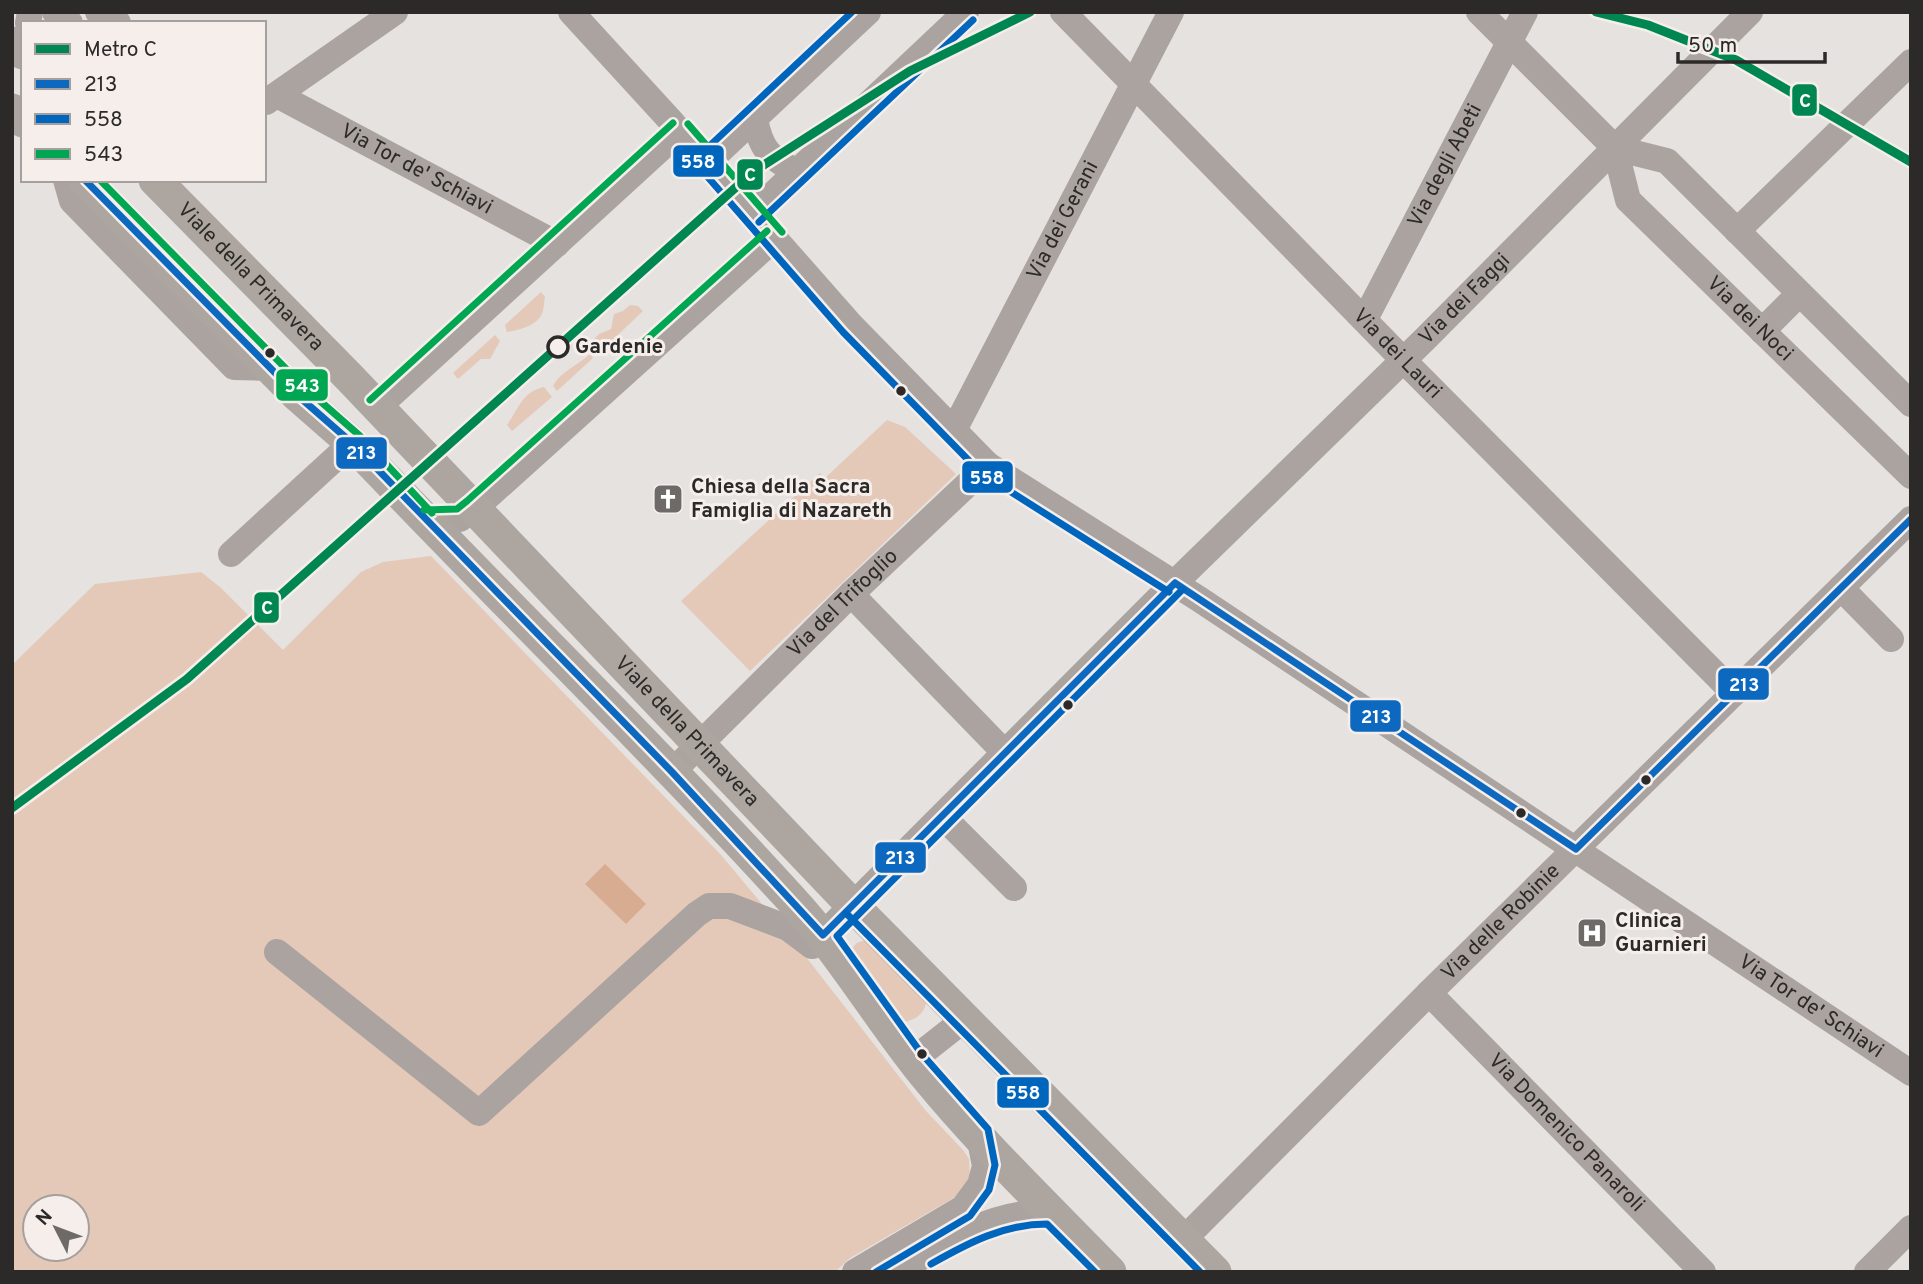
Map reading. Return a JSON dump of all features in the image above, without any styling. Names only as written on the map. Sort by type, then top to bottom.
[{"type":"main road","name":"Viale della Primavera","points":[[87,182],[296,394],[352,443],[672,772],[823,935],[913,1060],[1051,1213],[1110,1272]]},
{"type":"main road","name":"Viale della Primavera","points":[[164,183],[853,906],[1215,1272]]},
{"type":"street","points":[[98,12],[116,21]]},
{"type":"street","points":[[270,99],[395,12]]},
{"type":"street","name":"Via Tor de' Schiavi","points":[[571,12],[851,325],[988,465],[1175,583],[1911,1073]]},
{"type":"street","points":[[708,162],[868,12]]},
{"type":"street","points":[[752,214],[966,12]]},
{"type":"street","name":"Via dei Lauri","points":[[1063,12],[1734,693]]},
{"type":"street","name":"Via dei Gerani","points":[[954,430],[1135,86],[1171,12]]},
{"type":"street","points":[[1479,12],[1615,148],[1667,161],[1911,404]]},
{"type":"street","name":"Via degli Abeti","points":[[1365,320],[1525,12]]},
{"type":"street","name":"Via dei Faggi","points":[[823,935],[1175,583],[1404,360],[1750,12]]},
{"type":"street","points":[[1737,231],[1911,62]]},
{"type":"street","name":"Via Tor de' Schiavi","points":[[270,99],[556,244]]},
{"type":"street","points":[[755,118],[759,138],[766,152],[797,172]]},
{"type":"street","points":[[377,408],[680,131]]},
{"type":"street","name":"Via dei Noci","points":[[1615,148],[1628,200],[1911,476]]},
{"type":"street","points":[[67,182],[72,201],[234,367],[270,368]]},
{"type":"street","points":[[424,520],[460,520],[474,509],[774,239]]},
{"type":"street","points":[[1762,331],[1799,294]]},
{"type":"street","points":[[231,554],[352,443]]},
{"type":"street","name":"Via del Trifoglio","points":[[672,772],[851,594],[988,465]]},
{"type":"street","name":"Via delle Robinie","points":[[1184,1239],[1429,993],[1911,519]]},
{"type":"street","points":[[1841,588],[1891,639]]},
{"type":"street","points":[[851,594],[1006,754]]},
{"type":"street","points":[[943,817],[1014,888]]},
{"type":"street","points":[[277,952],[479,1113],[709,906],[730,906],[782,928],[788,928],[812,946],[823,935]]},
{"type":"street","name":"Via Domenico Panaroli","points":[[1429,993],[1703,1272]]},
{"type":"street","points":[[913,1060],[965,1019]]},
{"type":"street","points":[[855,1272],[963,1208],[980,1185],[985,1166],[979,1135]]},
{"type":"street","points":[[898,1272],[989,1222],[1022,1213],[1051,1213]]},
{"type":"street","points":[[1867,1272],[1911,1228]]},
{"type":"shaded area","points":[[541,292],[545,297],[543,312],[536,322],[507,332],[505,325]]},
{"type":"shaded area","points":[[630,305],[638,306],[643,311],[603,349],[593,340],[611,329],[614,314]]},
{"type":"shaded area","points":[[495,335],[500,341],[490,359],[481,359],[458,379],[453,373]]},
{"type":"shaded area","points":[[590,354],[593,358],[557,391],[553,386],[556,381]]},
{"type":"shaded area","points":[[544,387],[552,397],[512,431],[507,425],[522,402],[531,393]]},
{"type":"shaded area","points":[[887,420],[905,427],[956,474],[750,671],[681,601],[820,473],[825,478]]},
{"type":"shaded area","points":[[431,556],[721,855],[806,957],[926,1111],[963,1150],[969,1159],[970,1177],[955,1197],[850,1258],[835,1272],[12,1272],[12,665],[95,584],[201,572],[220,587],[283,650],[361,572],[383,562]]},
{"type":"shaded area","points":[[605,864],[646,904],[626,924],[585,884]]},
{"type":"shaded area","points":[[865,940],[926,1003],[916,1018],[905,1022],[902,1020],[851,949]]},
{"type":"metro line","name":"C","points":[[12,808],[187,679],[753,172],[910,71],[1030,12]]},
{"type":"metro line","name":"C","points":[[1596,12],[1648,25],[1736,60],[1911,162]]},
{"type":"transit line","name":"558","points":[[852,12],[701,154],[699,167],[843,332],[981,473],[1169,592]]},
{"type":"transit line","name":"558","points":[[759,222],[973,20]]},
{"type":"transit line","name":"543","points":[[370,400],[673,123]]},
{"type":"transit line","name":"543","points":[[688,124],[782,232]]},
{"type":"transit line","name":"213","points":[[87,182],[296,394],[352,443],[672,772],[823,935],[1175,583]]},
{"type":"transit line","name":"543","points":[[102,182],[303,386],[360,436],[432,513]]},
{"type":"transit line","name":"543","points":[[424,510],[457,509],[467,501],[767,231]]},
{"type":"transit line","name":"213","points":[[1576,849],[1911,519]]},
{"type":"transit line","name":"213","points":[[1175,583],[1576,849]]},
{"type":"transit line","name":"558","points":[[876,1272],[970,1216],[989,1190],[995,1165],[988,1129],[921,1053],[837,936],[1182,590]]},
{"type":"transit line","name":"558","points":[[846,913],[1200,1272]]},
{"type":"transit line","name":"558","points":[[931,1264],[1001,1231],[1047,1224],[1095,1272]]},
{"type":"place","name":"Gardenie","points":[[558,347]]},
{"type":"place","name":"Chiesa della Sacra Famiglia di Nazareth","points":[[668,499]]},
{"type":"place","name":"Clinica Guarnieri","points":[[1592,933]]}]
